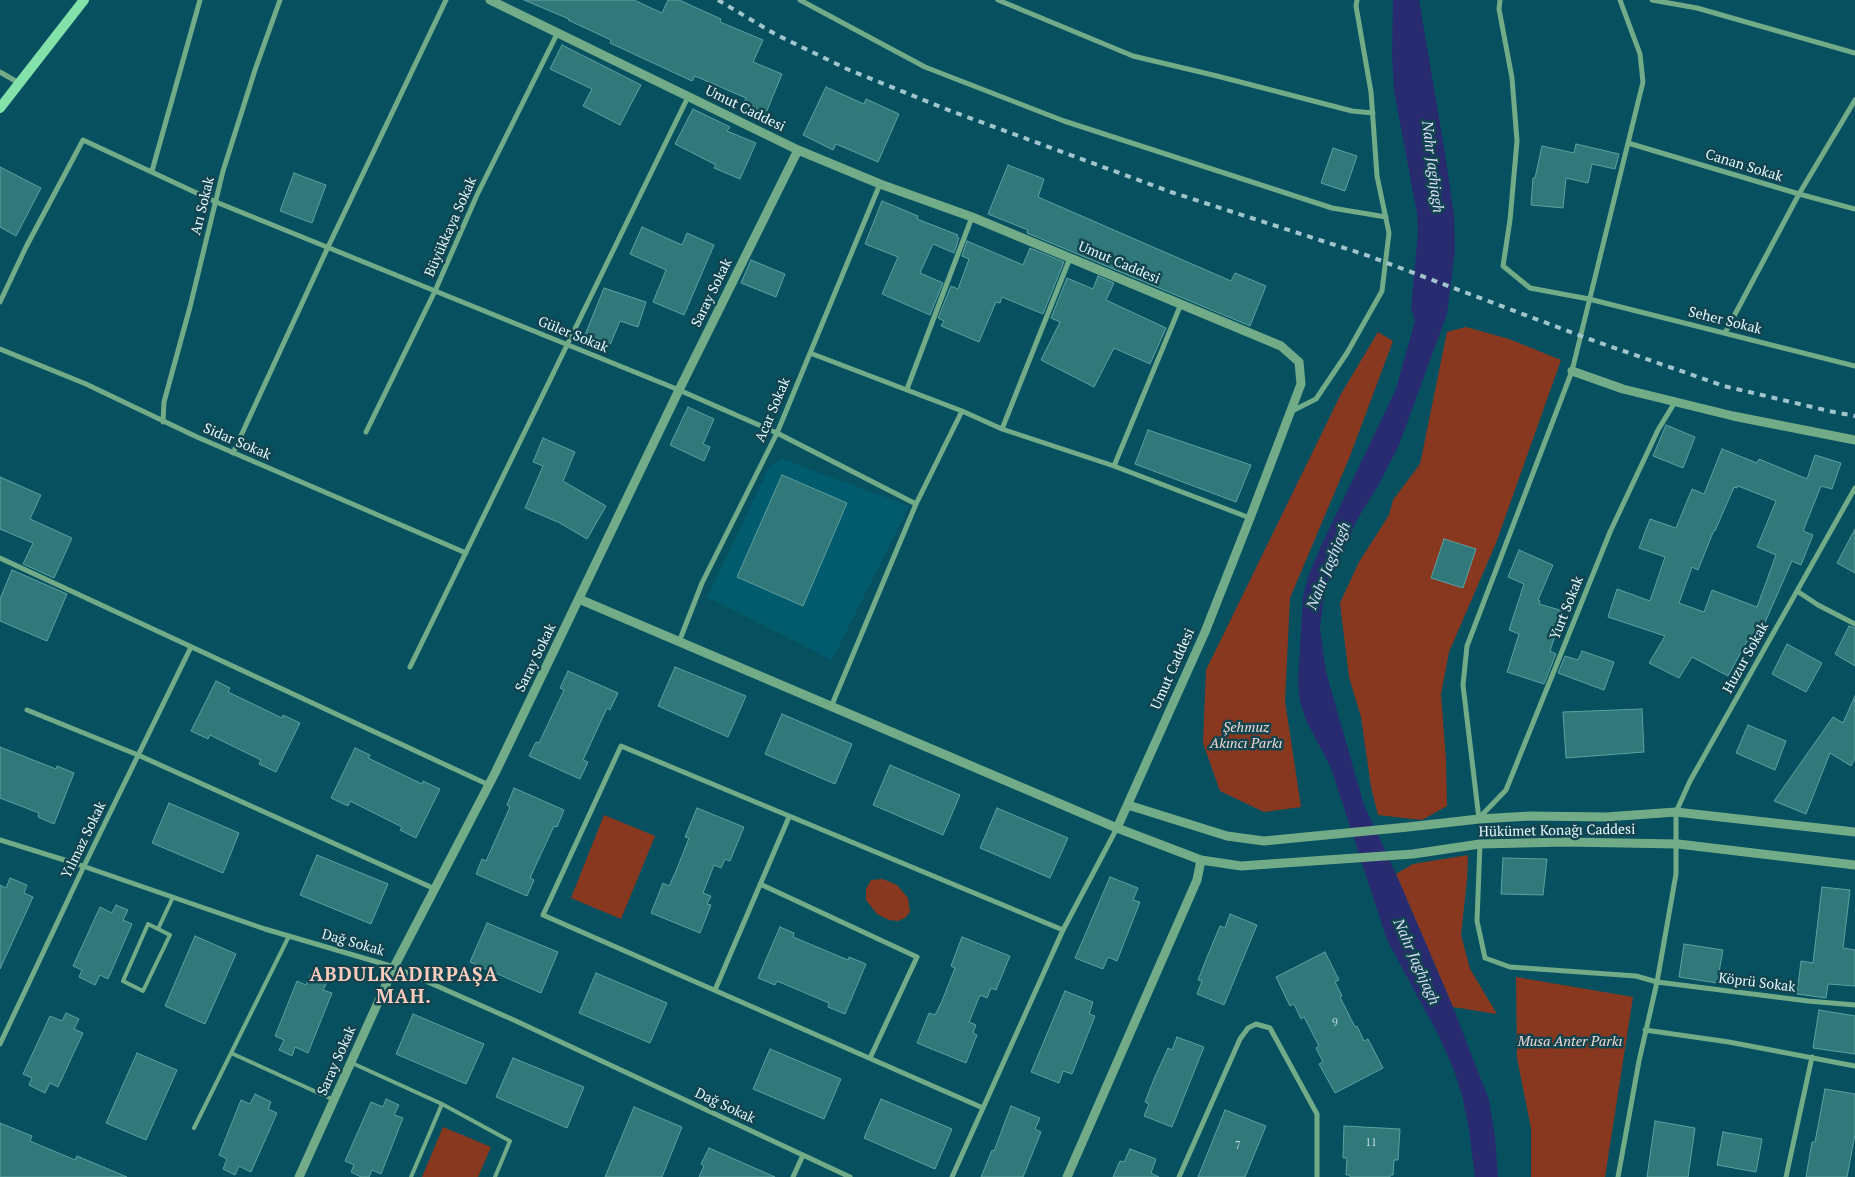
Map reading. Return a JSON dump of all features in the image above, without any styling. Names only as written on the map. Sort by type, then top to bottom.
[{"type":"main road","points":[[0,108],[84,0]]},
{"type":"street","points":[[152,171],[200,0]]},
{"type":"street","name":"Arı Sokak","points":[[163,422],[164,402],[190,307],[223,171],[252,79],[280,0]]},
{"type":"street","points":[[233,453],[328,247],[446,0]]},
{"type":"street","name":"Umut Caddesi","points":[[490,0],[798,150],[880,184],[972,217],[1281,346],[1299,362],[1301,384],[1250,518],[1205,632],[1117,828]]},
{"type":"street","points":[[800,0],[925,67],[1064,121],[1332,208],[1386,217]]},
{"type":"street","points":[[998,0],[1133,56],[1352,111],[1373,113]]},
{"type":"street","points":[[1290,412],[1316,399],[1347,353],[1382,291],[1389,234],[1377,176],[1371,92],[1356,6],[1357,0]]},
{"type":"street","name":"Seher Sokak","points":[[1500,0],[1499,9],[1512,78],[1517,141],[1510,220],[1503,266],[1530,288],[1589,299],[1855,366]]},
{"type":"street","points":[[1479,819],[1463,686],[1467,646],[1572,371],[1643,82],[1640,54],[1620,0]]},
{"type":"street","points":[[1652,0],[1697,8],[1855,53]]},
{"type":"street","name":"Büyükkaya Sokak","points":[[366,432],[435,291],[477,195],[558,32]]},
{"type":"street","points":[[0,72],[19,84]]},
{"type":"street","points":[[410,667],[688,97]]},
{"type":"street","points":[[1725,333],[1799,194],[1855,100]]},
{"type":"street","name":"Güler Sokak","points":[[0,302],[26,247],[83,140],[216,202],[678,390],[777,433],[916,504]]},
{"type":"street","name":"Canan Sokak","points":[[1628,143],[1855,209]]},
{"type":"street","name":"Saray Sokak","points":[[300,1177],[394,967],[489,785],[678,390],[798,150]]},
{"type":"street","name":"Acar Sokak","points":[[680,642],[702,584],[777,433],[880,184]]},
{"type":"street","points":[[907,389],[972,217]]},
{"type":"street","points":[[1002,429],[1070,258]]},
{"type":"street","points":[[1114,466],[1181,304]]},
{"type":"street","name":"Sidar Sokak","points":[[0,349],[86,384],[163,422],[466,553]]},
{"type":"street","points":[[810,353],[907,389],[1002,429],[1114,466],[1250,518]]},
{"type":"street","points":[[1572,371],[1624,390],[1733,416],[1855,440]]},
{"type":"street","name":"Yurt Sokak","points":[[1479,819],[1506,790],[1610,532],[1658,430],[1675,402]]},
{"type":"street","points":[[831,707],[916,504],[962,411]]},
{"type":"street","name":"Huzur Sokak","points":[[1618,1177],[1645,1030],[1657,982],[1676,874],[1678,844],[1676,812],[1690,781],[1855,488]]},
{"type":"street","points":[[0,558],[489,785]]},
{"type":"street","points":[[1797,591],[1818,605],[1855,624]]},
{"type":"street","name":"Hükümet Konağı Caddesi","points":[[579,599],[1117,828],[1201,860],[1241,866],[1413,854],[1480,844],[1566,842],[1678,844],[1855,865]]},
{"type":"street","name":"Yılmaz Sokak","points":[[0,1044],[191,646]]},
{"type":"street","points":[[27,710],[138,755],[435,889]]},
{"type":"street","points":[[983,1108],[543,915],[621,746],[1063,930]]},
{"type":"street","name":"Hükümet Konağı Caddesi","points":[[1128,805],[1227,836],[1264,841],[1479,819],[1530,816],[1606,817],[1676,812],[1854,829]]},
{"type":"street","points":[[715,990],[789,816]]},
{"type":"street","points":[[952,1177],[1063,930],[1117,828]]},
{"type":"street","name":"Dağ Sokak","points":[[0,840],[84,866],[289,936],[394,967],[516,1021],[850,1177]]},
{"type":"street","name":"Köprü Sokak","points":[[1480,844],[1477,921],[1485,958],[1510,967],[1636,976],[1657,982],[1855,1005]]},
{"type":"street","points":[[1067,1177],[1197,880],[1201,860]]},
{"type":"street","points":[[760,884],[918,957],[870,1058]]},
{"type":"street","points":[[1179,1177],[1240,1039],[1248,1028],[1256,1024],[1270,1028],[1317,1114],[1317,1177]]},
{"type":"street","points":[[1645,1030],[1729,1042],[1855,1066]]},
{"type":"street","points":[[1786,1177],[1812,1057]]},
{"type":"street","points":[[793,1177],[803,1155]]},
{"type":"lane","points":[[158,929],[173,897]]},
{"type":"lane","points":[[148,924],[158,929],[170,935],[144,991],[123,981],[148,924]]},
{"type":"lane","points":[[194,1128],[289,936]]},
{"type":"lane","points":[[231,1053],[334,1100]]},
{"type":"lane","points":[[351,1063],[442,1104],[510,1141],[495,1177]]},
{"type":"lane","points":[[410,1177],[442,1104]]},
{"type":"shaded area","points":[[782,459],[909,506],[832,660],[707,597],[770,466]]},
{"type":"green space","points":[[1466,327],[1509,339],[1561,360],[1496,543],[1449,652],[1441,694],[1447,806],[1422,820],[1378,815],[1371,787],[1361,717],[1349,677],[1340,603],[1359,562],[1389,515],[1393,500],[1420,464],[1447,332]]},
{"type":"green space","name":"Şehmuz Akıncı Parkı","points":[[1378,332],[1393,341],[1350,456],[1290,598],[1285,701],[1301,807],[1264,812],[1220,791],[1203,743],[1206,670],[1341,394]]},
{"type":"green space","points":[[604,815],[655,836],[621,919],[571,898]]},
{"type":"green space","points":[[1468,855],[1461,935],[1470,969],[1497,1014],[1453,1007],[1396,874],[1413,864]]},
{"type":"green space","points":[[883,879],[897,885],[908,898],[910,912],[905,918],[898,921],[889,920],[877,914],[866,900],[866,889],[871,880]]},
{"type":"green space","name":"Musa Anter Parkı","points":[[1516,977],[1633,997],[1605,1177],[1531,1177],[1531,1128],[1517,1058]]},
{"type":"green space","points":[[443,1127],[491,1147],[478,1177],[422,1177]]},
{"type":"water","name":"Nahr Jaghjagh","points":[[1393,0],[1419,0],[1454,215],[1455,250],[1447,314],[1399,445],[1378,486],[1358,518],[1325,587],[1320,628],[1326,672],[1364,805],[1453,1007],[1489,1100],[1495,1137],[1498,1177],[1475,1177],[1469,1130],[1462,1095],[1454,1070],[1438,1034],[1387,940],[1331,768],[1307,722],[1300,702],[1298,681],[1303,597],[1308,577],[1396,389],[1415,321],[1411,308],[1418,232],[1417,213],[1394,91],[1392,56]]},
{"type":"building","points":[[524,0],[634,0],[662,13],[668,0],[679,0],[721,19],[720,22],[763,40],[753,62],[782,74],[764,118],[741,109],[746,98],[695,76],[692,81],[610,43],[611,40],[569,19]]},
{"type":"building","points":[[562,45],[641,85],[620,125],[583,106],[592,89],[550,69]]},
{"type":"building","points":[[826,87],[864,104],[866,99],[899,114],[878,162],[836,144],[833,150],[803,135]]},
{"type":"building","points":[[693,109],[730,127],[727,131],[756,143],[740,179],[714,168],[716,165],[675,144]]},
{"type":"building","points":[[1576,144],[1619,154],[1615,169],[1592,164],[1588,183],[1566,178],[1563,208],[1531,205],[1533,178],[1535,178],[1542,146],[1574,153]]},
{"type":"building","points":[[1333,148],[1357,156],[1345,191],[1321,183]]},
{"type":"building","points":[[1008,165],[1044,179],[1038,197],[1231,281],[1235,273],[1266,286],[1250,326],[1027,233],[1028,230],[988,214]]},
{"type":"building","points":[[0,167],[41,188],[16,236],[0,227]]},
{"type":"building","points":[[294,173],[326,185],[312,223],[280,211]]},
{"type":"building","points":[[882,201],[918,216],[917,219],[958,235],[957,237],[959,238],[954,253],[933,244],[920,273],[943,283],[930,315],[882,294],[898,257],[865,244]]},
{"type":"building","points":[[642,227],[682,245],[687,233],[714,245],[684,315],[653,302],[666,270],[630,254]]},
{"type":"building","points":[[967,241],[1023,265],[1030,248],[1064,262],[1043,314],[1002,297],[1000,303],[996,302],[979,342],[941,326],[944,321],[938,318],[951,286],[958,289],[969,259],[962,256]]},
{"type":"building","points":[[751,260],[785,274],[776,297],[741,283]]},
{"type":"building","points":[[1098,276],[1114,283],[1106,300],[1166,328],[1150,364],[1114,348],[1094,387],[1041,360],[1060,322],[1051,318],[1067,278],[1093,289]]},
{"type":"building","points":[[604,288],[646,302],[638,327],[620,321],[610,345],[585,335]]},
{"type":"building","points":[[688,407],[714,419],[703,444],[710,447],[704,461],[670,445]]},
{"type":"building","points":[[1666,425],[1695,437],[1683,468],[1653,456]]},
{"type":"building","points":[[1148,430],[1251,465],[1236,502],[1135,464]]},
{"type":"building","points":[[543,438],[575,452],[563,481],[606,506],[587,539],[560,523],[525,508],[543,466],[533,462]]},
{"type":"building","points":[[1722,449],[1757,463],[1759,459],[1807,479],[1815,455],[1841,463],[1832,489],[1821,486],[1803,531],[1813,535],[1801,565],[1792,561],[1755,645],[1747,641],[1728,676],[1692,657],[1679,678],[1649,663],[1665,636],[1608,617],[1617,589],[1650,601],[1665,557],[1639,548],[1650,519],[1676,528],[1692,489],[1704,494]],"holes":[[[1738,486],[1776,501],[1757,547],[1776,555],[1757,607],[1712,590],[1704,612],[1679,603],[1692,567],[1698,570],[1734,487],[1737,488]]]},
{"type":"building","points":[[782,475],[847,503],[803,606],[737,577]]},
{"type":"building","points":[[0,477],[41,495],[30,519],[72,538],[54,578],[23,564],[33,543],[0,529]]},
{"type":"building","points":[[1855,529],[1855,573],[1837,563]]},
{"type":"building","points":[[1444,539],[1476,549],[1463,588],[1431,578]]},
{"type":"building","points":[[1519,550],[1553,565],[1538,600],[1540,601],[1539,604],[1563,611],[1550,651],[1556,654],[1544,684],[1507,672],[1519,634],[1509,630],[1524,584],[1508,577]]},
{"type":"building","points":[[12,570],[67,594],[47,641],[0,621],[0,599]]},
{"type":"building","points":[[1849,626],[1855,628],[1855,666],[1835,654]]},
{"type":"building","points":[[1787,644],[1822,663],[1806,692],[1772,674]]},
{"type":"building","points":[[1582,651],[1614,662],[1604,690],[1558,673],[1565,656],[1578,660]]},
{"type":"building","points":[[675,667],[746,696],[728,737],[658,706]]},
{"type":"building","points":[[568,671],[618,693],[610,710],[607,708],[583,760],[588,762],[580,779],[529,756],[536,742],[539,743],[564,690],[560,688]]},
{"type":"building","points":[[216,681],[230,688],[228,692],[282,718],[283,715],[300,723],[276,772],[259,764],[261,760],[210,735],[208,739],[191,731]]},
{"type":"building","points":[[1855,696],[1855,758],[1851,766],[1830,753],[1806,814],[1774,801],[1833,717],[1843,723]]},
{"type":"building","points":[[1642,709],[1644,752],[1566,758],[1563,712]]},
{"type":"building","points":[[782,714],[852,744],[835,784],[765,754]]},
{"type":"building","points":[[1748,725],[1786,741],[1775,770],[1736,753]]},
{"type":"building","points":[[0,747],[56,769],[57,766],[74,773],[54,824],[38,817],[39,813],[0,798]]},
{"type":"building","points":[[355,748],[370,755],[368,758],[422,784],[423,781],[440,789],[416,838],[400,830],[402,827],[350,801],[348,806],[331,798]]},
{"type":"building","points":[[890,765],[960,795],[943,835],[873,805]]},
{"type":"building","points":[[514,788],[564,810],[557,827],[554,826],[530,878],[534,880],[527,896],[476,874],[482,859],[486,861],[510,807],[507,805]]},
{"type":"building","points":[[169,803],[239,833],[223,873],[152,843]]},
{"type":"building","points":[[697,808],[744,827],[730,861],[725,859],[721,868],[714,865],[703,893],[711,896],[707,904],[711,905],[700,933],[651,913],[663,883],[669,886],[676,871],[689,838],[685,837]]},
{"type":"building","points":[[997,808],[1068,838],[1050,878],[980,848]]},
{"type":"building","points":[[317,855],[388,884],[371,924],[300,895]]},
{"type":"building","points":[[1503,858],[1547,859],[1543,895],[1501,894]]},
{"type":"building","points":[[1110,877],[1138,888],[1133,900],[1140,902],[1117,961],[1108,957],[1103,969],[1075,958]]},
{"type":"building","points":[[10,878],[27,885],[24,893],[33,897],[0,969],[0,885],[6,888]]},
{"type":"building","points":[[1822,887],[1850,890],[1843,948],[1855,950],[1855,986],[1828,984],[1826,998],[1797,994],[1801,961],[1813,963]]},
{"type":"building","points":[[116,905],[128,910],[123,920],[132,924],[108,979],[100,975],[95,985],[79,977],[82,970],[73,966],[100,907],[112,913]]},
{"type":"building","points":[[1230,914],[1257,925],[1224,1005],[1197,994],[1202,981],[1198,980],[1207,957],[1220,926],[1225,928]]},
{"type":"building","points":[[487,923],[558,952],[541,993],[470,962]]},
{"type":"building","points":[[780,927],[794,933],[793,937],[848,960],[849,957],[866,964],[845,1014],[828,1007],[829,1003],[777,981],[775,985],[758,978]]},
{"type":"building","points":[[195,936],[236,954],[205,1024],[165,1006]]},
{"type":"building","points":[[962,937],[1010,956],[996,990],[991,988],[987,998],[980,995],[969,1022],[976,1025],[973,1033],[977,1035],[966,1063],[917,1043],[929,1013],[935,1015],[942,1001],[955,968],[951,966]]},
{"type":"building","points":[[1684,944],[1723,950],[1717,983],[1679,977]]},
{"type":"building","points":[[1325,952],[1339,980],[1335,982],[1342,996],[1340,997],[1355,1027],[1357,1026],[1364,1041],[1368,1039],[1383,1068],[1335,1093],[1319,1064],[1323,1062],[1316,1048],[1319,1046],[1304,1017],[1301,1019],[1294,1004],[1290,1006],[1276,977]]},
{"type":"building","points":[[596,973],[667,1003],[650,1043],[579,1013]]},
{"type":"building","points":[[310,975],[327,982],[323,990],[332,993],[308,1053],[295,1047],[292,1056],[279,1050],[284,1040],[275,1036],[297,981],[306,985]]},
{"type":"building","points":[[1065,991],[1093,1002],[1089,1014],[1095,1016],[1072,1074],[1063,1071],[1059,1083],[1031,1072]]},
{"type":"building","points":[[1819,1010],[1855,1016],[1855,1054],[1813,1048]]},
{"type":"building","points":[[66,1013],[79,1019],[74,1029],[83,1033],[58,1087],[50,1083],[45,1093],[29,1085],[32,1078],[23,1074],[50,1016],[62,1021]]},
{"type":"building","points":[[413,1014],[484,1044],[466,1084],[396,1054]]},
{"type":"building","points":[[1177,1037],[1204,1047],[1172,1127],[1144,1116],[1149,1104],[1145,1102],[1154,1079],[1168,1048],[1172,1050]]},
{"type":"building","points":[[770,1049],[841,1079],[824,1119],[753,1089]]},
{"type":"building","points":[[137,1053],[177,1070],[146,1140],[106,1123]]},
{"type":"building","points":[[513,1058],[584,1087],[567,1128],[496,1097]]},
{"type":"building","points":[[1825,1089],[1855,1094],[1855,1134],[1847,1177],[1806,1177],[1812,1142],[1815,1142]]},
{"type":"building","points":[[255,1094],[271,1102],[268,1109],[277,1113],[251,1172],[239,1166],[235,1175],[223,1169],[227,1159],[219,1155],[241,1100],[250,1104]]},
{"type":"building","points":[[386,1099],[399,1105],[394,1115],[403,1118],[381,1174],[372,1170],[369,1177],[361,1177],[351,1172],[354,1165],[345,1161],[371,1102],[383,1107]]},
{"type":"building","points":[[881,1099],[952,1129],[935,1169],[864,1138]]},
{"type":"building","points":[[1011,1106],[1040,1118],[1035,1129],[1041,1132],[1023,1177],[981,1177],[992,1150],[994,1151]]},
{"type":"building","points":[[634,1107],[682,1127],[662,1177],[605,1177]]},
{"type":"building","points":[[1225,1110],[1266,1126],[1245,1177],[1198,1177]]},
{"type":"building","points":[[1655,1121],[1695,1128],[1688,1177],[1647,1177]]},
{"type":"building","points":[[0,1123],[32,1136],[30,1141],[75,1160],[77,1156],[127,1177],[0,1177]]},
{"type":"building","points":[[1344,1126],[1400,1129],[1398,1160],[1394,1160],[1393,1175],[1390,1175],[1390,1177],[1350,1177],[1350,1175],[1346,1175],[1347,1158],[1343,1158]]},
{"type":"building","points":[[1723,1132],[1762,1139],[1756,1172],[1717,1165]]},
{"type":"building","points":[[709,1148],[775,1177],[699,1177],[704,1166],[701,1164]]},
{"type":"building","points":[[1130,1149],[1156,1159],[1151,1173],[1159,1177],[1113,1177],[1120,1161],[1124,1162]]},
{"type":"railway","points":[[718,0],[775,34],[847,69],[951,111],[1171,192],[1366,255],[1589,339],[1724,386],[1855,416]]},
{"type":"district","name":"ABDULKADIRPAŞA MAH.","points":[[404,987]]}]
